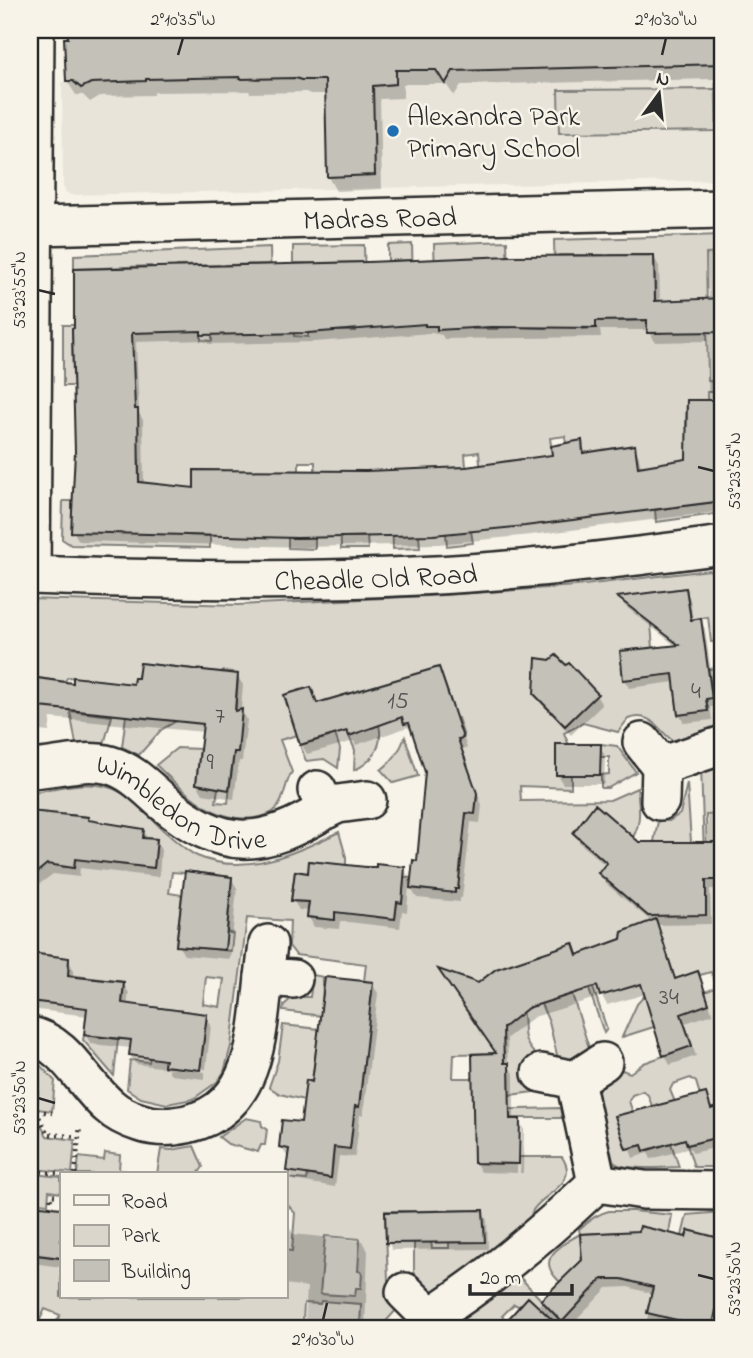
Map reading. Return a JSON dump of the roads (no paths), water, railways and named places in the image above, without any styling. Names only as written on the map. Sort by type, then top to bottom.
[{"type":"street","points":[[31,575],[35,30]]},
{"type":"street","name":"Madras Road","points":[[35,226],[723,209]]},
{"type":"street","name":"Cheadle Old Road","points":[[31,575],[195,580],[443,574],[600,560],[723,545]]},
{"type":"street","points":[[655,770],[723,745]]},
{"type":"street","name":"Wimbledon Drive","points":[[30,769],[87,763],[111,766],[135,778],[197,827],[212,834],[238,840],[270,836],[298,827],[322,799],[338,804],[367,800]]},
{"type":"street","points":[[30,1036],[52,1044],[104,1102],[124,1117],[166,1127],[189,1125],[224,1107],[235,1095],[247,1074],[275,966]]},
{"type":"street","points":[[573,1072],[597,1183]]},
{"type":"street","points":[[597,1183],[644,1190],[723,1191]]},
{"type":"street","points":[[422,1312],[456,1300],[555,1222],[597,1183]]},
{"type":"place","name":"Alexandra Park Primary School","points":[[393,131]]}]
